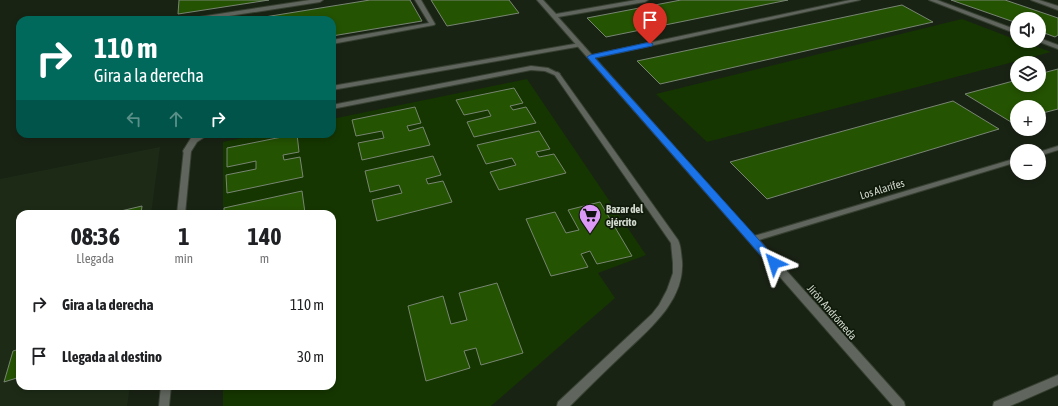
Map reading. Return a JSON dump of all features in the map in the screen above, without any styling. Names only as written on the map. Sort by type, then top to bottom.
[{"type":"street","points":[[218,16],[320,0]]},
{"type":"street","points":[[336,41],[432,24],[418,0]]},
{"type":"street","name":"Jirón Andrómeda","points":[[540,0],[900,406]]},
{"type":"street","points":[[554,16],[645,0]]},
{"type":"street","points":[[590,57],[857,0]]},
{"type":"street","points":[[932,0],[1010,29]]},
{"type":"street","points":[[1034,0],[1058,8]]},
{"type":"street","points":[[1046,43],[1058,47]]},
{"type":"street","points":[[336,87],[580,45]]},
{"type":"street","points":[[336,106],[531,68],[546,69],[557,74],[675,242],[678,257],[678,272],[674,288],[667,303],[655,317],[562,406]]},
{"type":"street","points":[[181,210],[187,151],[194,140],[198,138]]},
{"type":"street","points":[[1046,152],[1058,148]]},
{"type":"street","name":"Los Alarifes","points":[[753,239],[1010,162]]},
{"type":"street","points":[[998,406],[1058,380]]},
{"type":"street","points":[[164,406],[166,390]]},
{"type":"shaded area","points":[[160,147],[152,210],[16,210],[16,390],[129,390],[127,406],[0,406],[0,179]]},
{"type":"green space","points":[[962,19],[1010,37],[1010,48],[1040,48],[1051,52],[1036,56],[1010,56],[1010,63],[707,142],[656,94]]},
{"type":"green space","points":[[527,79],[646,255],[598,273],[615,298],[491,406],[223,406],[223,390],[336,390],[336,210],[223,210],[223,142],[242,138],[336,138],[336,118]]},
{"type":"building","points":[[179,0],[269,0],[178,14]]},
{"type":"building","points":[[370,0],[410,0],[422,21],[336,35],[336,16],[271,16]]},
{"type":"building","points":[[431,0],[509,0],[519,13],[447,26]]},
{"type":"building","points":[[681,0],[788,0],[606,37],[587,18]]},
{"type":"building","points":[[951,0],[1005,0],[1040,12],[1010,12],[1010,21]]},
{"type":"building","points":[[902,5],[933,22],[660,84],[637,61]]},
{"type":"building","points":[[1046,14],[1058,18],[1058,35],[1055,37],[1046,34]]},
{"type":"building","points":[[1058,69],[1058,109],[1046,112],[1046,100],[1010,100],[1010,121],[965,94],[1010,82],[1010,92],[1046,92],[1046,72]]},
{"type":"building","points":[[514,88],[523,103],[510,106],[513,110],[526,107],[536,123],[474,137],[467,122],[491,116],[488,110],[464,115],[456,100]]},
{"type":"building","points":[[953,101],[999,129],[767,199],[730,162]]},
{"type":"building","points":[[415,107],[421,123],[407,126],[409,131],[423,127],[430,145],[362,160],[358,143],[384,138],[382,131],[356,136],[352,120]]},
{"type":"building","points":[[539,131],[550,149],[536,152],[539,157],[554,154],[566,173],[499,190],[490,172],[516,165],[512,158],[486,164],[477,145]]},
{"type":"building","points":[[277,138],[297,138],[299,152],[283,155],[284,160],[300,157],[303,177],[227,193],[226,175],[256,169],[256,161],[227,167],[227,148]]},
{"type":"building","points":[[433,156],[441,175],[426,179],[428,184],[443,181],[452,202],[377,221],[372,200],[402,193],[399,185],[370,192],[365,171]]},
{"type":"building","points":[[302,191],[305,210],[224,210],[224,208]]},
{"type":"building","points":[[600,202],[632,256],[597,264],[590,251],[581,254],[588,267],[551,276],[526,219],[555,212],[566,233],[579,230],[568,210]]},
{"type":"building","points":[[142,206],[142,210],[125,210]]},
{"type":"building","points":[[497,283],[523,353],[481,365],[476,348],[464,351],[470,368],[426,381],[408,306],[443,296],[451,324],[467,320],[459,293]]},
{"type":"building","points":[[16,350],[16,378],[4,382],[13,351]]},
{"type":"place","name":"Bazar del ejército","points":[[590,234]]},
{"type":"route","points":[[650,44],[590,57],[774,263]]}]
